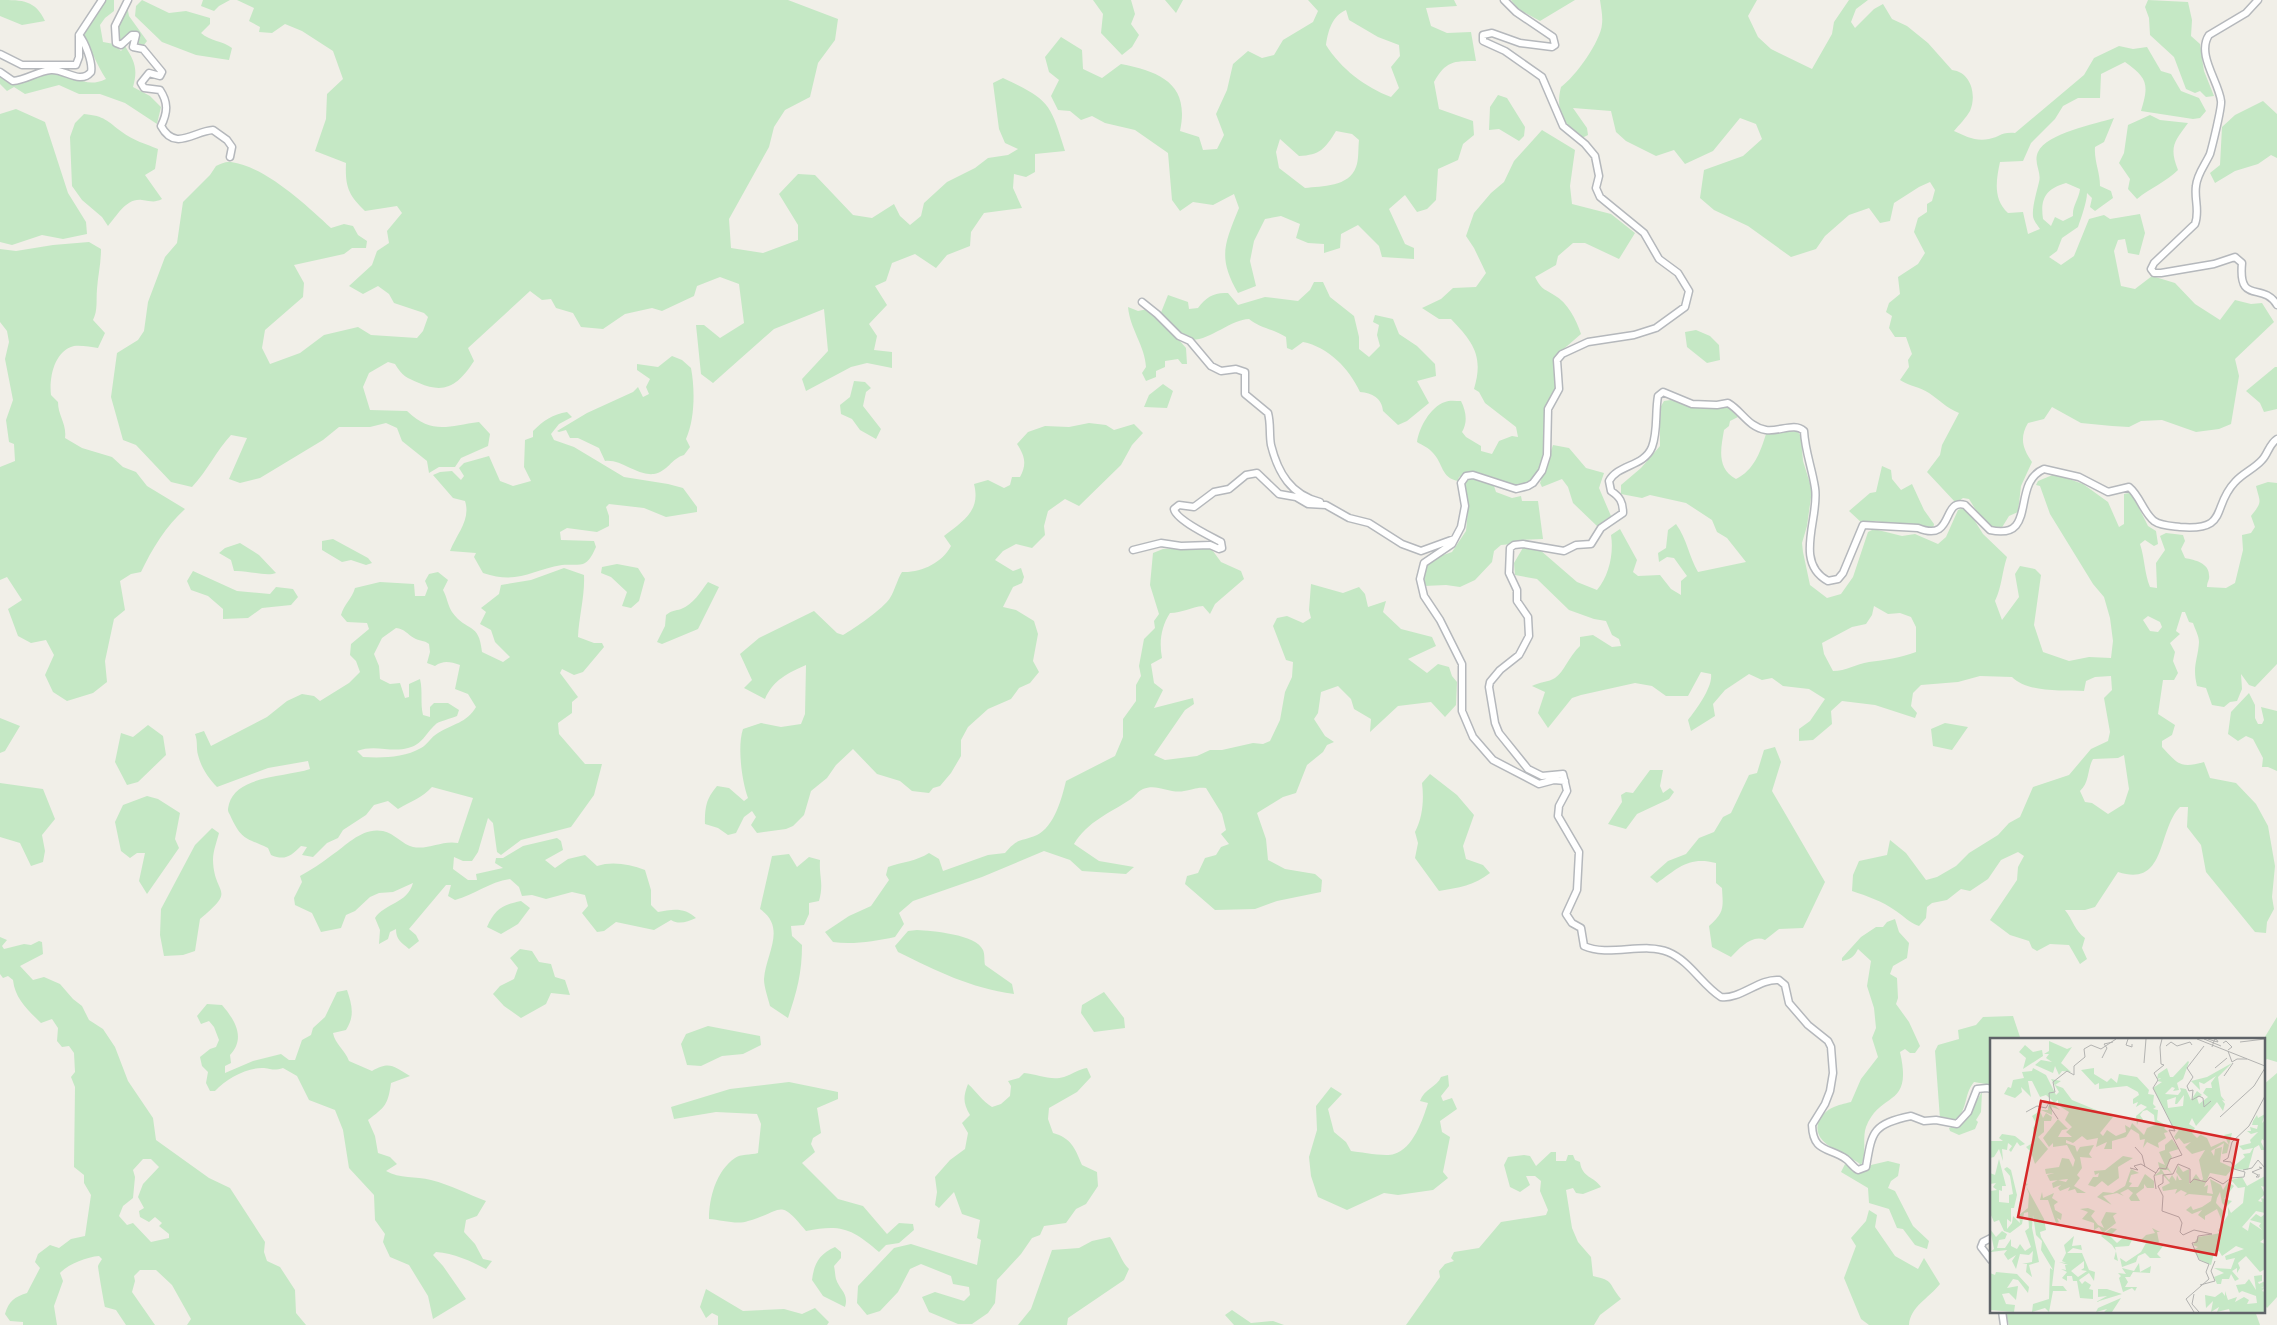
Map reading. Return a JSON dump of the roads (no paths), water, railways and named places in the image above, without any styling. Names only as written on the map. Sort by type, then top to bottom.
[{"type":"street","points":[[0,54],[22,64],[76,65],[79,57],[79,34],[102,0]]},
{"type":"street","points":[[128,0],[115,26],[116,43],[121,45],[132,35],[136,35],[133,47],[143,49],[162,72],[157,76],[149,73],[141,82],[144,88],[157,88],[167,102],[166,117],[161,126],[162,129],[172,138],[181,139],[213,130],[227,140],[232,147],[230,157]]},
{"type":"street","points":[[1504,0],[1516,12],[1553,38],[1555,45],[1552,47],[1520,43],[1492,33],[1483,35],[1483,41],[1504,51],[1542,77],[1563,126],[1585,144],[1595,156],[1598,176],[1596,188],[1600,197],[1644,233],[1659,259],[1678,273],[1689,291],[1685,307],[1656,328],[1634,335],[1588,342],[1562,354],[1557,360],[1559,389],[1548,409],[1547,455],[1539,477],[1528,486],[1516,489],[1473,475],[1466,476],[1460,490],[1465,506],[1464,517],[1455,539],[1445,550],[1429,558],[1424,563],[1420,579],[1421,588],[1446,630],[1462,664],[1462,711],[1473,737],[1493,760],[1539,784],[1554,780],[1565,781]]},
{"type":"street","points":[[2258,0],[2246,13],[2209,35],[2206,40],[2205,47],[2222,108],[2217,120],[2211,152],[2196,185],[2198,218],[2195,224],[2154,262],[2151,269],[2154,272],[2161,273],[2214,264],[2235,258],[2242,263],[2241,278],[2244,286],[2252,291],[2268,295],[2277,305]]},
{"type":"street","points":[[0,72],[13,81],[50,70],[65,72],[79,78],[86,77],[91,72],[92,65],[87,56],[85,42],[79,34]]},
{"type":"street","points":[[1142,302],[1179,336],[1190,341],[1211,366],[1221,371],[1236,369],[1245,372],[1245,394],[1268,413],[1271,445],[1282,476],[1291,488],[1349,518],[1369,523],[1402,544],[1421,551],[1455,539]]},
{"type":"street","points":[[1990,1089],[1977,1089],[1968,1112],[1957,1124],[1936,1120],[1924,1121],[1911,1116],[1880,1127],[1869,1145],[1864,1169],[1858,1170],[1846,1159],[1824,1150],[1814,1138],[1812,1125],[1825,1104],[1832,1082],[1832,1047],[1789,1004],[1785,985],[1779,980],[1768,980],[1730,996],[1721,997],[1685,964],[1668,952],[1652,949],[1631,951],[1603,950],[1584,946],[1581,928],[1572,923],[1566,914],[1577,890],[1580,858],[1576,845],[1558,816],[1559,806],[1567,792],[1565,781],[1562,774],[1542,776],[1528,769],[1498,733],[1495,723],[1489,687],[1490,682],[1500,670],[1519,655],[1529,636],[1528,617],[1517,601],[1516,590],[1509,573],[1509,551],[1514,545],[1523,544],[1564,552],[1576,545],[1591,544],[1601,528],[1623,513],[1623,505],[1618,496],[1610,490],[1609,481],[1616,472],[1644,459],[1652,448],[1655,409],[1658,396],[1663,392],[1692,404],[1717,405],[1728,403],[1749,423],[1758,428],[1777,430],[1796,426],[1804,431],[1806,456],[1816,489],[1809,550],[1816,570],[1828,581],[1838,579],[1843,573],[1863,525],[1918,528],[1933,532],[1943,527],[1950,510],[1954,505],[1960,503],[1965,505],[1990,530],[2008,530],[2016,526],[2021,518],[2027,482],[2032,476],[2044,469],[2079,477],[2108,492],[2129,487],[2155,522],[2171,526],[2204,526],[2218,516],[2227,492],[2235,482],[2263,459],[2273,441],[2277,439]]},
{"type":"street","points":[[1133,550],[1162,543],[1181,546],[1210,545],[1218,549],[1222,548],[1221,542],[1205,531],[1194,528],[1176,515],[1174,509],[1179,505],[1194,507],[1214,492],[1233,487],[1250,473],[1260,474],[1279,494],[1296,497],[1308,504],[1326,505]]},
{"type":"street","points":[[1990,1238],[1983,1242],[1981,1247],[1990,1259]]},
{"type":"street","points":[[2002,1312],[2004,1325]]}]
